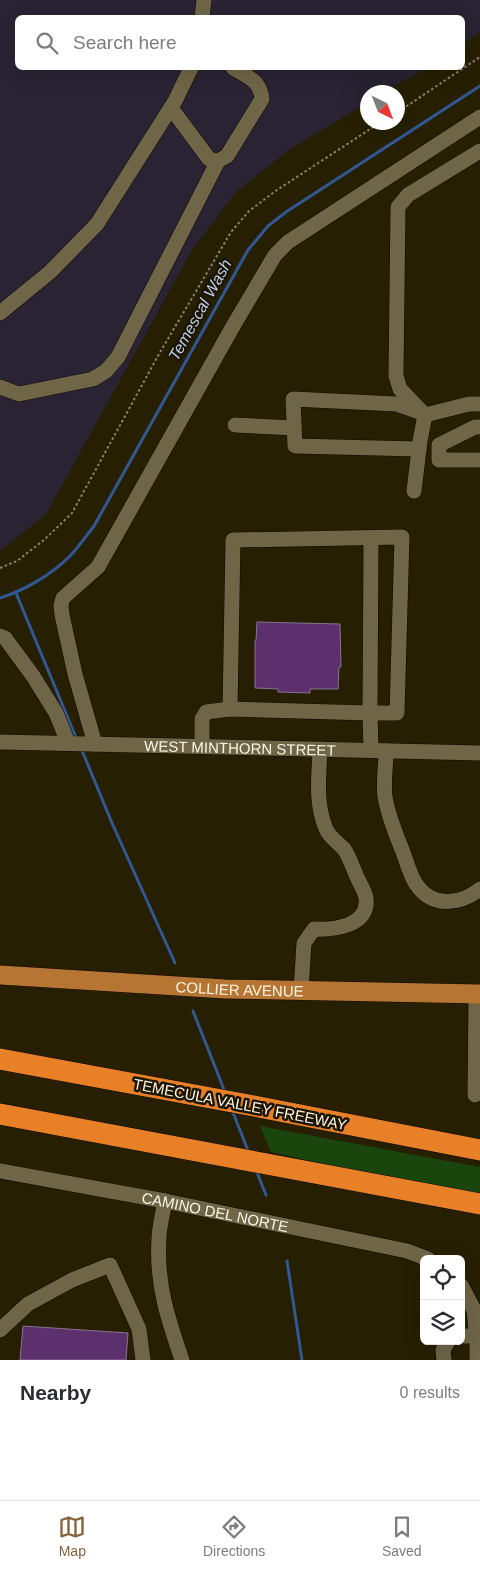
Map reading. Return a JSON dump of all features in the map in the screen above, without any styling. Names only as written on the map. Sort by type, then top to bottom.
[{"type":"highway","name":"TEMECULA VALLEY FREEWAY","points":[[0,1059],[480,1150]]},
{"type":"highway","points":[[0,1114],[480,1204]]},
{"type":"main road","name":"COLLIER AVENUE","points":[[0,975],[206,988],[478,994]]},
{"type":"street","points":[[202,15],[204,0]]},
{"type":"street","points":[[0,313],[50,272],[97,224],[171,108],[190,70]]},
{"type":"street","points":[[0,387],[19,394],[93,379],[106,371],[118,357],[218,161],[227,156],[262,99],[261,89],[255,81],[236,70]]},
{"type":"street","points":[[171,108],[209,159],[218,161]]},
{"type":"street","points":[[100,744],[75,674],[62,615],[61,605],[63,598],[98,567],[232,328],[276,254],[288,242],[480,117]]},
{"type":"street","points":[[425,415],[400,389],[396,376],[398,207],[408,195],[480,151]]},
{"type":"street","points":[[419,449],[295,446],[293,400],[396,404],[425,415],[469,404],[480,404]]},
{"type":"street","points":[[414,491],[425,415]]},
{"type":"street","points":[[235,425],[294,428]]},
{"type":"street","points":[[480,427],[475,427],[439,445],[439,460],[480,460]]},
{"type":"street","points":[[202,746],[202,718],[206,712],[230,709],[398,713],[402,537],[233,540],[230,709]]},
{"type":"street","points":[[372,538],[370,713],[385,797],[397,839],[416,883],[423,893],[433,899],[446,903],[468,898],[480,889]]},
{"type":"street","points":[[0,636],[5,638],[33,676],[56,713],[61,743]]},
{"type":"street","name":"WEST MINTHORN STREET","points":[[0,742],[480,753]]},
{"type":"street","points":[[301,991],[304,943],[309,935],[314,929],[337,928],[350,924],[359,919],[366,909],[366,897],[349,858],[327,830],[319,804],[320,749]]},
{"type":"street","points":[[475,1095],[478,994]]},
{"type":"street","name":"CAMINO DEL NORTE","points":[[0,1171],[165,1201],[407,1251],[420,1256]]},
{"type":"street","points":[[165,1201],[158,1238],[158,1268],[165,1310],[182,1360]]},
{"type":"street","points":[[0,1330],[28,1304],[72,1280],[110,1265],[139,1329],[143,1360]]},
{"type":"street","points":[[465,1290],[475,1303],[478,1355]]},
{"type":"street","points":[[465,1336],[477,1336]]},
{"type":"street","points":[[444,1360],[443,1350],[446,1345]]},
{"type":"path","points":[[465,67],[480,57]]},
{"type":"path","points":[[405,107],[461,70]]},
{"type":"path","points":[[0,568],[16,561],[44,540],[72,513],[159,354],[231,232],[248,211],[369,130]]},
{"type":"shaded area","points":[[0,0],[480,0],[480,32],[465,43],[465,15],[15,15],[15,70],[422,70],[396,85],[360,85],[360,107],[290,149],[236,192],[192,250],[46,514],[0,551]]},
{"type":"green space","points":[[260,1126],[480,1167],[480,1195],[382,1177],[271,1152]]},
{"type":"building","points":[[257,622],[340,624],[341,667],[339,667],[338,689],[310,689],[310,693],[278,692],[278,689],[255,688]]},
{"type":"building","points":[[23,1326],[128,1333],[126,1360],[20,1360]]},
{"type":"waterway","name":"Temescal Wash","points":[[0,598],[19,591],[46,576],[63,563],[94,526],[248,250],[268,226],[286,212],[480,86]]},
{"type":"waterway","points":[[16,593],[77,740]]},
{"type":"waterway","points":[[81,748],[112,823],[175,963]]},
{"type":"waterway","points":[[193,1011],[225,1092]]},
{"type":"waterway","points":[[232,1110],[249,1153]]},
{"type":"waterway","points":[[256,1170],[266,1195]]},
{"type":"waterway","points":[[287,1261],[302,1360]]}]
